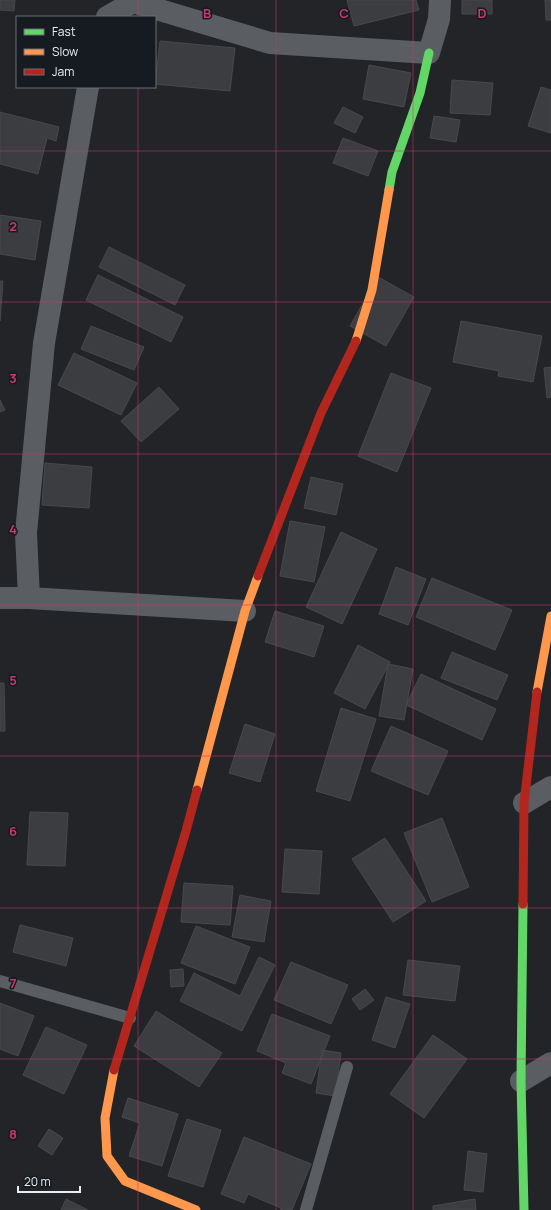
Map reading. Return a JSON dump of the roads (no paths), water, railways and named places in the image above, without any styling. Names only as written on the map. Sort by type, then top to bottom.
[{"type":"street","points":[[196,1210],[125,1181],[107,1156],[105,1118],[114,1070],[186,831],[245,610],[321,413],[355,344],[372,290],[392,172],[420,92],[429,53],[439,20],[440,0]]},
{"type":"street","points":[[109,16],[133,1],[270,43],[429,53]]},
{"type":"street","points":[[29,598],[26,533],[44,343],[88,88]]},
{"type":"street","points":[[0,598],[29,598],[245,610]]},
{"type":"street","points":[[524,1210],[521,1081],[524,803],[536,700],[551,616]]},
{"type":"street","points":[[524,803],[551,787]]},
{"type":"street","points":[[521,1081],[551,1063]]},
{"type":"lane","points":[[0,981],[130,1018]]},
{"type":"lane","points":[[306,1210],[347,1067]]}]
